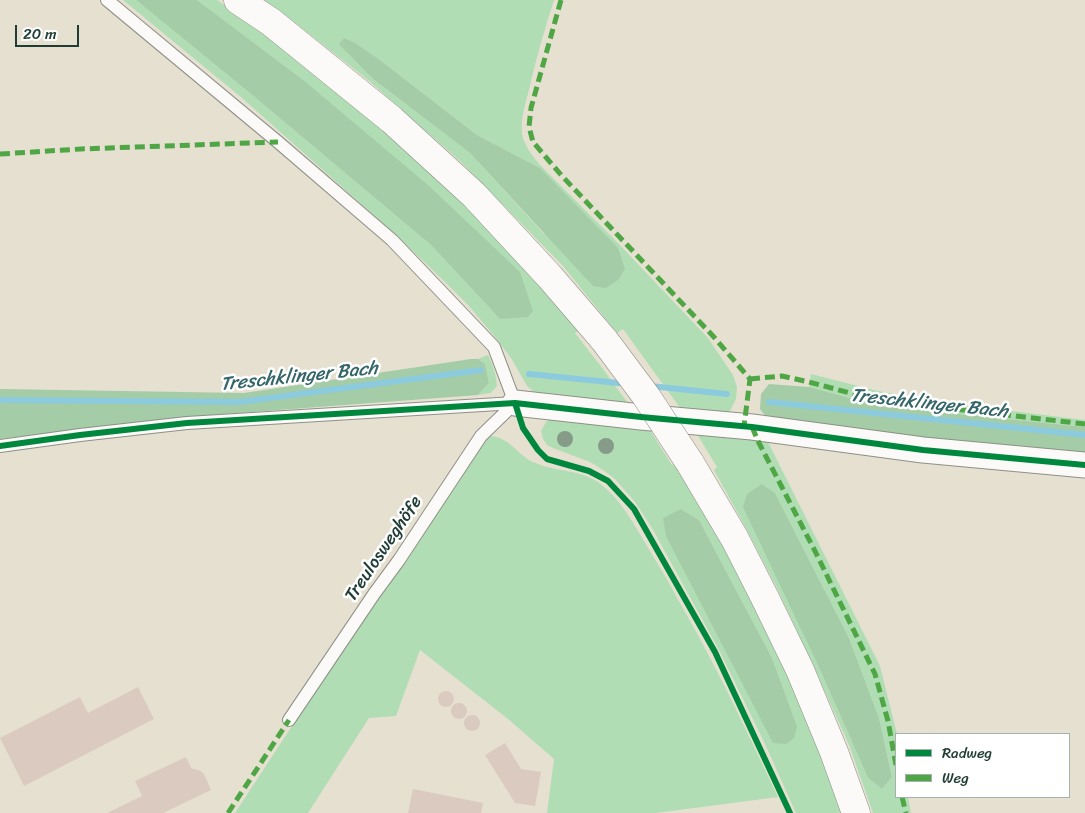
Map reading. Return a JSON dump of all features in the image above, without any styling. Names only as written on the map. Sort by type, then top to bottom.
[{"type":"main road","points":[[238,0],[271,22],[392,120],[467,189],[550,277],[605,341],[646,396],[690,463],[735,540],[796,662],[834,752],[856,813]]},
{"type":"street","points":[[515,404],[641,418],[752,427],[923,450],[1085,465]]},
{"type":"lane","points":[[0,446],[186,423],[515,404],[494,347],[392,240],[271,136],[107,0]]},
{"type":"lane","name":"Treulosweghöfe","points":[[289,720],[399,560],[481,436],[515,404]]},
{"type":"green space","points":[[123,0],[136,0],[431,245],[500,319],[302,79],[197,0],[217,0],[262,30],[382,128],[464,203],[524,265],[580,330],[575,333],[630,406],[557,398],[534,392],[527,386],[511,358],[468,305],[396,235],[242,98]]},
{"type":"green space","points":[[136,0],[197,0],[302,79],[429,186],[520,272],[533,311],[528,317],[500,319],[431,245]]},
{"type":"green space","points":[[264,0],[554,0],[523,112],[522,131],[525,143],[541,166],[617,242],[708,338],[733,375],[737,387],[736,399],[730,411],[722,417],[683,412],[623,329],[617,333],[563,266],[461,162],[368,80]],"holes":[[[344,38],[354,42],[477,135],[540,168],[545,235],[470,153],[373,79],[340,44]]]},
{"type":"green space","points":[[344,38],[354,42],[380,60],[477,135],[540,168],[618,248],[625,269],[618,280],[606,288],[593,286],[470,153],[373,79],[339,44]]},
{"type":"green space","points":[[488,355],[494,370],[497,386],[491,393],[478,395],[489,383],[485,364],[478,359]]},
{"type":"green space","points":[[478,359],[485,364],[489,383],[478,395],[186,417],[0,439],[0,389],[244,393]]},
{"type":"green space","points":[[811,374],[923,400],[1085,420],[1085,427],[879,406],[809,387]]},
{"type":"green space","points":[[769,384],[809,387],[879,406],[1085,427],[1085,458],[770,422],[760,409],[761,394]]},
{"type":"green space","points":[[552,417],[648,427],[672,465],[675,463],[708,515],[780,655],[822,759],[841,813],[796,813],[719,650],[652,528],[635,502],[615,479],[590,462],[547,445],[541,431],[546,422]],"holes":[[[681,509],[699,520],[772,658],[797,726]]]},
{"type":"green space","points":[[695,431],[768,442],[880,666],[897,733],[895,733],[895,798],[908,798],[911,813],[873,813],[849,745],[813,665],[776,586],[714,470],[717,467]],"holes":[[[762,484],[775,493],[849,638],[879,718],[892,777],[882,789],[868,778],[817,663]]]},
{"type":"green space","points":[[490,436],[502,439],[526,458],[540,465],[577,473],[594,480],[608,490],[619,502],[633,522],[699,636],[778,797],[656,813],[547,813],[554,759],[508,719],[420,650],[396,716],[369,718],[308,813],[235,813],[330,668],[484,442]]},
{"type":"green space","points":[[762,484],[775,493],[849,638],[879,718],[892,777],[882,789],[868,778],[817,663],[743,507],[747,494]]},
{"type":"green space","points":[[681,509],[699,520],[772,658],[797,726],[794,738],[786,744],[773,743],[666,536],[663,518]]},
{"type":"building","points":[[138,687],[154,719],[24,786],[0,738],[80,697],[88,713]]},
{"type":"building","points":[[446,691],[452,693],[454,699],[452,705],[446,707],[440,705],[438,699],[440,693]]},
{"type":"building","points":[[459,703],[465,705],[467,711],[465,717],[459,719],[453,717],[451,711],[453,705]]},
{"type":"building","points":[[472,715],[478,717],[480,723],[478,729],[472,731],[466,729],[464,723],[466,717]]},
{"type":"building","points":[[505,743],[521,769],[541,772],[535,806],[515,803],[485,755]]},
{"type":"building","points":[[186,757],[191,768],[204,774],[211,790],[163,813],[107,813],[142,796],[135,781]]},
{"type":"building","points":[[413,789],[483,803],[481,813],[408,813]]},
{"type":"waterway","name":"Treschklinger Bach","points":[[0,400],[239,402],[481,370]]},
{"type":"waterway","name":"Treschklinger Bach","points":[[529,374],[628,384]]},
{"type":"waterway","name":"Treschklinger Bach","points":[[650,386],[727,394]]},
{"type":"waterway","name":"Treschklinger Bach","points":[[769,402],[1085,435]]},
{"type":"marked path","points":[[561,0],[531,108],[529,127],[533,142],[562,176],[713,336],[750,379],[744,426]]},
{"type":"marked path","points":[[0,154],[81,149],[278,142]]},
{"type":"marked path","points":[[750,379],[782,376],[876,400],[1085,424]]},
{"type":"marked path","points":[[752,427],[875,674],[888,721],[895,760]]},
{"type":"marked path","points":[[228,813],[289,720]]},
{"type":"marked path","points":[[902,798],[906,813]]},
{"type":"cycle path","points":[[515,403],[523,428],[538,450],[547,459],[589,471],[608,481],[634,509],[715,652],[790,813]]},
{"type":"cycle path","points":[[0,446],[187,423],[515,403],[752,427],[923,450],[1085,465]]}]
